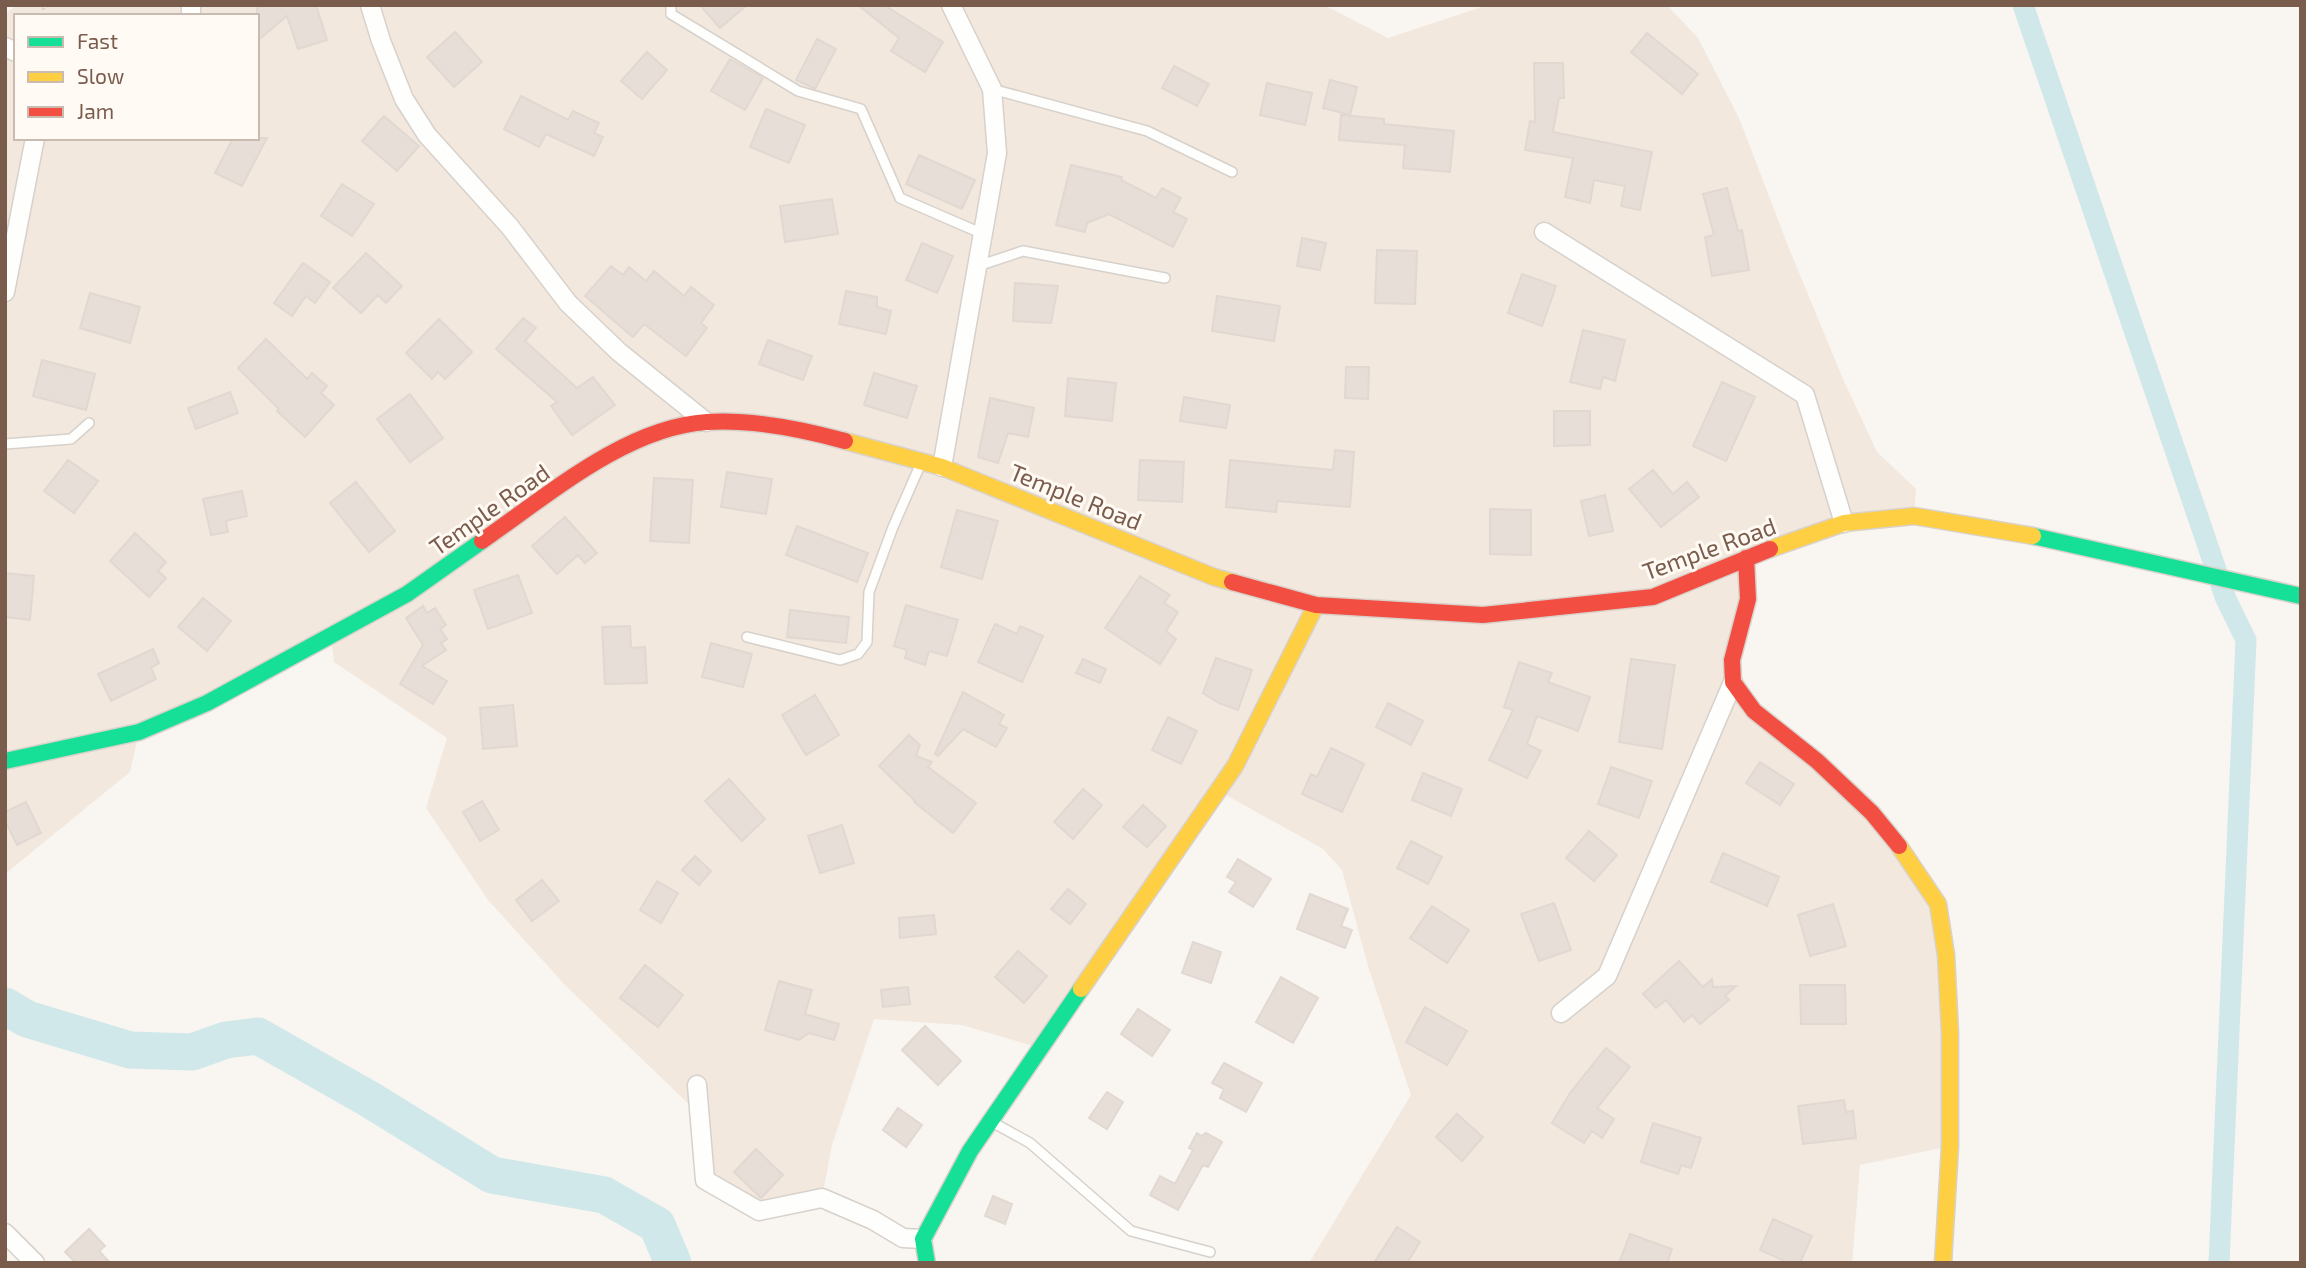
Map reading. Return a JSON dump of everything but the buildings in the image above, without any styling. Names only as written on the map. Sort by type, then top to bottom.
[{"type":"street","points":[[370,5],[380,41],[404,99],[427,135],[510,227],[568,303],[619,352],[706,422]]},
{"type":"street","points":[[942,467],[997,153],[992,89],[951,5]]},
{"type":"street","points":[[5,292],[35,140]]},
{"type":"street","points":[[1544,232],[1805,394],[1844,523]]},
{"type":"street","name":"Temple Road","points":[[5,761],[139,732],[207,703],[407,594],[604,456],[655,433],[706,422],[757,424],[815,433],[942,467],[1214,577],[1316,605],[1483,615],[1653,597],[1746,558],[1844,523],[1914,516],[2056,540],[2301,596]]},
{"type":"street","points":[[1561,1013],[1607,976],[1733,682],[1732,660],[1748,599],[1746,558]]},
{"type":"street","points":[[928,1263],[923,1239],[954,1179],[1235,766],[1316,605]]},
{"type":"street","points":[[1733,682],[1754,712],[1817,761],[1872,813],[1908,857],[1938,904],[1946,955],[1951,1033],[1950,1146],[1943,1263]]},
{"type":"street","points":[[697,1086],[705,1180],[759,1211],[822,1198],[873,1220],[903,1238],[923,1239]]},
{"type":"street","points":[[5,1233],[35,1263]]},
{"type":"lane","points":[[671,5],[671,14],[799,91],[861,109],[900,198],[983,234]]},
{"type":"lane","points":[[992,89],[1147,131],[1232,172]]},
{"type":"lane","points":[[978,265],[1023,251],[1165,278]]},
{"type":"lane","points":[[5,444],[71,439],[89,423]]},
{"type":"lane","points":[[747,637],[840,660],[858,654],[867,642],[869,592],[921,461]]},
{"type":"lane","points":[[991,1121],[1030,1143],[1131,1231],[1210,1252]]},
{"type":"shaded area","points":[[18,5],[1324,5],[1388,38],[1488,5],[1667,5],[1698,38],[1739,118],[1790,251],[1843,379],[1877,452],[1916,489],[1914,516],[1747,558],[1733,682],[1817,761],[1938,904],[1950,1146],[1860,1165],[1852,1263],[1309,1263],[1411,1095],[1368,966],[1342,870],[1323,849],[1224,794],[1047,1050],[962,1025],[874,1019],[832,1145],[822,1198],[759,1211],[705,1180],[699,1114],[565,985],[488,900],[426,808],[447,738],[334,662],[331,636],[139,732],[130,772],[5,874],[5,13]]},
{"type":"waterway","points":[[2023,5],[2226,599],[2246,640],[2219,1263]]},
{"type":"waterway","points":[[5,1006],[27,1019],[130,1050],[192,1052],[226,1040],[258,1036],[369,1099],[492,1175],[604,1195],[657,1225],[673,1263]]},
{"type":"traffic: fast","points":[[2033,536],[2301,596]]},
{"type":"traffic: fast","points":[[5,761],[139,732],[207,703],[407,594],[482,541]]},
{"type":"traffic: fast","points":[[927,1263],[923,1239],[970,1151],[1081,989]]},
{"type":"traffic: slow","points":[[845,441],[942,467],[1232,582]]},
{"type":"traffic: slow","points":[[1770,549],[1844,523],[1914,516],[2033,536]]},
{"type":"traffic: slow","points":[[1081,989],[1235,766],[1316,605]]},
{"type":"traffic: slow","points":[[1899,846],[1938,904],[1946,955],[1950,1033],[1950,1146],[1943,1263]]},
{"type":"traffic: jam","points":[[482,541],[560,485],[617,450],[647,436],[677,427],[707,422],[742,422],[794,429],[845,441]]},
{"type":"traffic: jam","points":[[1232,582],[1316,605],[1483,615],[1653,597],[1770,549]]},
{"type":"traffic: jam","points":[[1746,558],[1748,599],[1732,660],[1733,682],[1754,711],[1817,761],[1872,813],[1899,846]]}]
